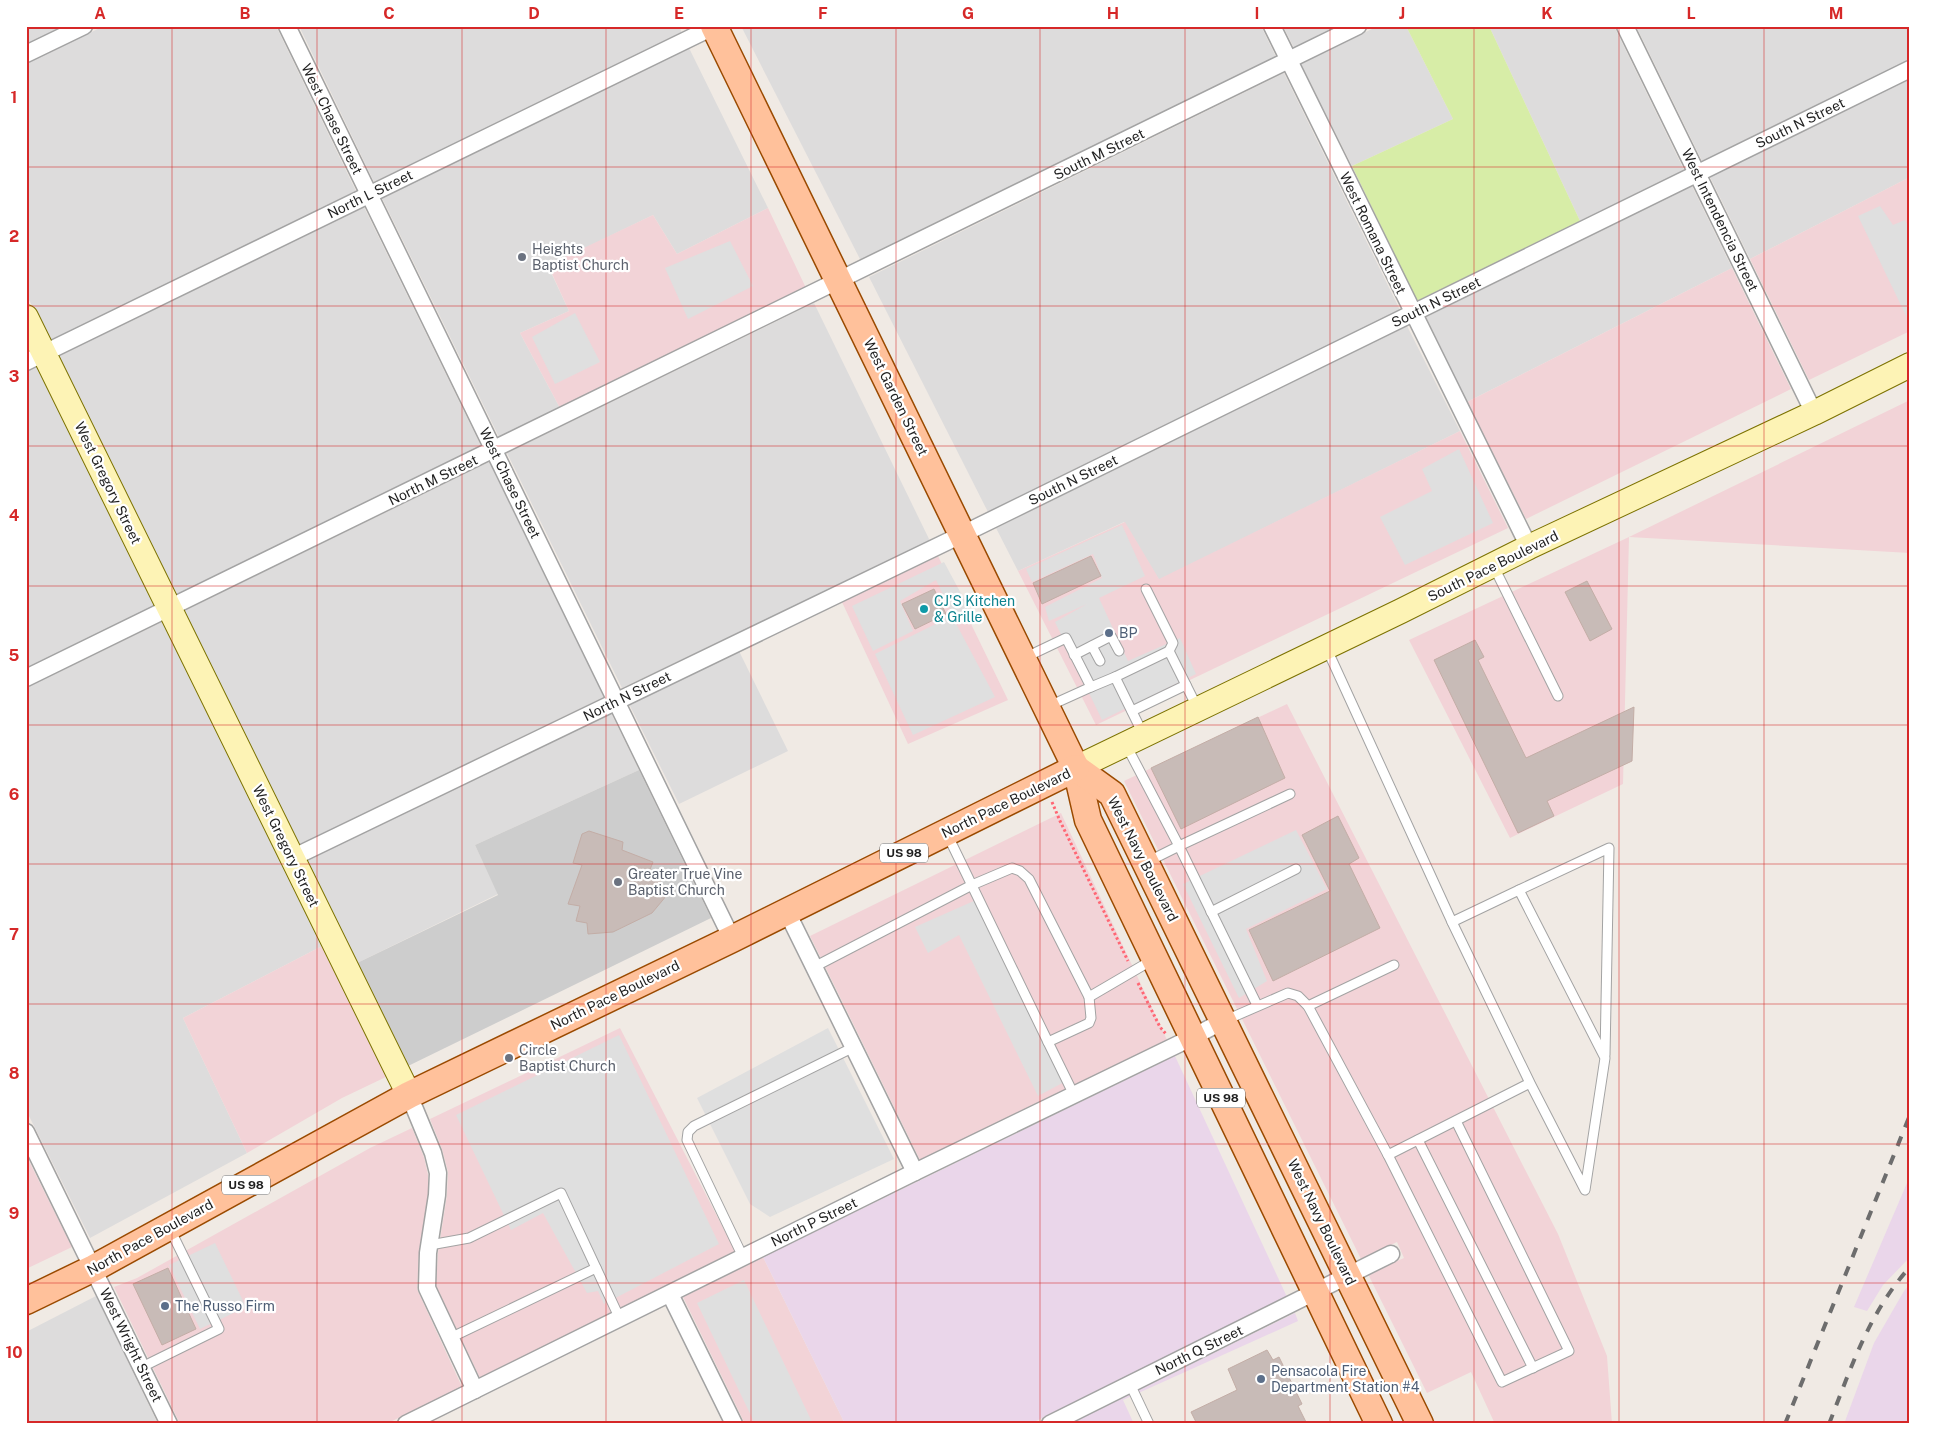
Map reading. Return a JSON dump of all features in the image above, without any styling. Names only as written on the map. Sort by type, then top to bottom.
[{"type":"main road","name":"West Garden Street","points":[[715,26],[1076,768]]},
{"type":"main road","name":"West Gregory Street","points":[[26,317],[35,358],[169,608],[409,1095]]},
{"type":"main road","name":"South Pace Boulevard","points":[[1076,768],[1529,547],[1814,413],[1910,365]]},
{"type":"main road","name":"North Pace Boulevard","points":[[26,1302],[94,1268],[409,1095],[788,912],[1076,768]]},
{"type":"main road","name":"West Navy Boulevard","points":[[1076,768],[1112,794],[1420,1424]]},
{"type":"main road","name":"West Navy Boulevard","points":[[1076,768],[1088,820],[1378,1424]]},
{"type":"street","points":[[26,54],[84,26]]},
{"type":"street","name":"West Chase Street","points":[[287,26],[732,939]]},
{"type":"street","name":"North L Street","points":[[35,358],[715,26]]},
{"type":"street","name":"West Romana Street","points":[[1272,26],[1412,314],[1529,547]]},
{"type":"street","name":"South M Street","points":[[839,282],[1358,26]]},
{"type":"street","name":"West Intendencia Street","points":[[1625,26],[1814,413]]},
{"type":"street","name":"South N Street","points":[[963,534],[1910,69]]},
{"type":"street","name":"North M Street","points":[[26,678],[839,282]]},
{"type":"street","name":"North N Street","points":[[292,858],[963,534]]},
{"type":"street","points":[[788,912],[915,1172]]},
{"type":"street","name":"North P Street","points":[[406,1424],[915,1172],[1192,1038],[1223,1021]]},
{"type":"street","name":"West Gregory Street","points":[[409,1095],[433,1153],[438,1173],[427,1288],[474,1390]]},
{"type":"street","name":"West Wright Street","points":[[26,1132],[169,1424]]},
{"type":"street","name":"North Q Street","points":[[1050,1424],[1392,1254]]},
{"type":"street","points":[[670,1294],[734,1424]]},
{"type":"lane","points":[[1493,565],[1558,696]]},
{"type":"lane","points":[[1146,590],[1173,642],[1170,651],[1198,709]]},
{"type":"lane","points":[[1074,655],[1111,636],[1119,651]]},
{"type":"lane","points":[[1023,658],[1066,638],[1091,687]]},
{"type":"lane","points":[[1092,646],[1100,661]]},
{"type":"lane","points":[[1326,646],[1452,922],[1530,1084],[1585,1190],[1605,1058],[1609,848],[1452,922]]},
{"type":"lane","points":[[1047,707],[1111,678],[1128,668],[1170,651]]},
{"type":"lane","points":[[1111,678],[1132,711],[1135,740],[1179,846],[1257,1005]]},
{"type":"lane","points":[[1132,711],[1186,685]]},
{"type":"lane","points":[[1146,863],[1290,794]]},
{"type":"lane","points":[[946,832],[1074,1095]]},
{"type":"lane","points":[[814,967],[972,885],[1012,868],[1029,878],[1089,997],[1091,1018],[1089,1023],[1048,1042]]},
{"type":"lane","points":[[1211,912],[1296,869]]},
{"type":"lane","points":[[1520,890],[1605,1058]]},
{"type":"lane","points":[[1089,997],[1154,959]]},
{"type":"lane","points":[[1308,1006],[1394,964]]},
{"type":"lane","points":[[1223,1021],[1288,993],[1298,996],[1308,1006],[1388,1156],[1502,1382],[1569,1351],[1456,1120]]},
{"type":"lane","points":[[743,1257],[687,1140],[688,1132],[694,1126],[854,1047]]},
{"type":"lane","points":[[1388,1156],[1530,1084]]},
{"type":"lane","points":[[1418,1140],[1532,1368]]},
{"type":"lane","points":[[430,1245],[468,1238],[561,1193],[620,1319]]},
{"type":"lane","points":[[142,1367],[219,1330],[169,1227]]},
{"type":"lane","points":[[450,1338],[596,1268]]},
{"type":"lane","points":[[1130,1384],[1149,1424]]},
{"type":"shaded area","points":[[26,26],[64,26],[26,44]]},
{"type":"shaded area","points":[[104,26],[276,26],[356,191],[50,341],[26,294],[26,64]]},
{"type":"shaded area","points":[[299,26],[679,26],[682,33],[374,182]]},
{"type":"shaded area","points":[[741,26],[1261,26],[1276,57],[861,261]]},
{"type":"shaded area","points":[[1283,26],[1339,26],[1294,48]]},
{"type":"shaded area","points":[[1378,26],[1406,26],[1453,119],[1352,166],[1301,64]]},
{"type":"shaded area","points":[[1489,26],[1614,26],[1684,170],[1580,221]]},
{"type":"shaded area","points":[[1636,26],[1910,26],[1910,59],[1702,161]]},
{"type":"shaded area","points":[[689,48],[768,208],[677,254],[653,215],[548,266],[569,311],[520,333],[560,408],[499,437],[382,198]]},
{"type":"shaded area","points":[[1284,73],[1400,310],[988,512],[869,277]]},
{"type":"shaded area","points":[[1910,79],[1910,177],[1750,259],[1710,177]]},
{"type":"shaded area","points":[[1910,177],[1910,331],[1809,380],[1750,259]]},
{"type":"shaded area","points":[[1692,186],[1732,268],[1467,402],[1426,317]]},
{"type":"shaded area","points":[[1880,206],[1893,225],[1905,220],[1910,230],[1910,324],[1858,216]]},
{"type":"shaded area","points":[[364,207],[481,446],[175,596],[57,357]]},
{"type":"shaded area","points":[[768,208],[806,288],[560,408],[520,333],[569,311],[548,265],[653,215],[677,254]]},
{"type":"shaded area","points":[[730,241],[753,286],[688,319],[665,268]]},
{"type":"shaded area","points":[[1732,268],[1791,389],[1526,519],[1467,402]]},
{"type":"shaded area","points":[[814,303],[930,541],[622,688],[507,453]]},
{"type":"shaded area","points":[[575,313],[600,362],[555,384],[532,337]]},
{"type":"shaded area","points":[[1407,326],[1460,431],[1159,580],[1124,522],[1018,571],[996,528]]},
{"type":"shaded area","points":[[39,366],[156,605],[26,669],[26,372]]},
{"type":"shaded area","points":[[1910,400],[1910,553],[1629,537]]},
{"type":"shaded area","points":[[1460,431],[1508,528],[1096,725],[1018,571],[1125,522],[1159,579]]},
{"type":"shaded area","points":[[1459,449],[1493,523],[1405,565],[1380,517],[1432,491],[1422,469]]},
{"type":"shaded area","points":[[489,462],[604,697],[297,846],[182,612]]},
{"type":"shaded area","points":[[1122,525],[1145,576],[1099,598],[1128,661],[1180,638],[1196,674],[1102,720],[1055,622],[1087,604],[1049,621],[1045,607],[1102,578],[1093,554],[1032,582],[1026,569]]},
{"type":"shaded area","points":[[1629,537],[1623,784],[1510,838],[1409,640]]},
{"type":"shaded area","points":[[938,556],[1008,700],[908,744],[842,602]]},
{"type":"shaded area","points":[[944,562],[972,614],[956,621],[936,580],[900,601],[913,631],[873,651],[852,606]]},
{"type":"shaded area","points":[[952,616],[995,697],[913,735],[875,654]]},
{"type":"shaded area","points":[[164,621],[324,945],[183,1018],[247,1153],[90,1238],[26,1110],[26,688]]},
{"type":"shaded area","points":[[739,651],[788,751],[679,804],[629,704]]},
{"type":"shaded area","points":[[1287,704],[1558,1234],[1607,1356],[1612,1424],[1495,1424],[1471,1372],[1427,1393],[1368,1274],[1404,1258],[1397,1242],[1361,1259],[1124,781]]},
{"type":"shaded area","points":[[611,713],[639,770],[475,845],[498,894],[355,964],[305,861]]},
{"type":"shaded area","points":[[639,770],[711,918],[406,1067],[355,964],[498,895],[475,845]]},
{"type":"shaded area","points":[[1061,813],[1167,1040],[920,1160],[810,936]]},
{"type":"shaded area","points":[[1296,830],[1327,889],[1246,929],[1267,981],[1239,998],[1183,884]]},
{"type":"shaded area","points":[[976,900],[1068,1080],[1038,1096],[959,935],[928,953],[915,927]]},
{"type":"shaded area","points":[[324,945],[388,1076],[342,1098],[247,1153],[183,1018]]},
{"type":"shaded area","points":[[620,1028],[735,1251],[480,1378],[436,1286],[448,1172],[442,1149],[430,1119]]},
{"type":"shaded area","points":[[828,1028],[894,1159],[770,1217],[750,1204],[697,1098]]},
{"type":"shaded area","points":[[619,1035],[719,1244],[604,1304],[598,1291],[587,1293],[543,1213],[511,1230],[456,1115]]},
{"type":"shaded area","points":[[1175,1056],[1287,1297],[1030,1424],[845,1424],[763,1257]]},
{"type":"shaded area","points":[[412,1128],[424,1157],[428,1175],[428,1196],[419,1253],[417,1289],[462,1387],[386,1424],[180,1424],[114,1287],[137,1278],[370,1148]]},
{"type":"shaded area","points":[[26,1155],[72,1247],[26,1269]]},
{"type":"shaded area","points":[[1910,1176],[1910,1257],[1883,1285],[1867,1311],[1854,1307]]},
{"type":"shaded area","points":[[215,1243],[246,1307],[200,1329],[169,1265]]},
{"type":"shaded area","points":[[763,1257],[845,1424],[745,1424],[683,1297]]},
{"type":"shaded area","points":[[744,1280],[813,1424],[755,1424],[697,1303]]},
{"type":"shaded area","points":[[1910,1284],[1910,1424],[1844,1424],[1874,1343]]},
{"type":"shaded area","points":[[96,1296],[158,1424],[26,1424],[26,1332]]},
{"type":"shaded area","points":[[1295,1313],[1298,1321],[1123,1400],[1134,1424],[1070,1424]]},
{"type":"green space","points":[[1406,26],[1489,26],[1580,221],[1417,301],[1352,166],[1453,119]]},
{"type":"building","points":[[1091,556],[1101,576],[1042,604],[1033,583]]},
{"type":"building","points":[[1587,581],[1612,629],[1590,641],[1565,592]]},
{"type":"building","name":"CJ'S Kitchen & Grille","points":[[934,589],[946,614],[915,629],[902,604]]},
{"type":"building","points":[[1475,640],[1484,657],[1478,660],[1526,758],[1634,707],[1632,761],[1547,801],[1554,816],[1518,833],[1434,660]]},
{"type":"building","points":[[1258,717],[1285,778],[1181,829],[1151,768]]},
{"type":"building","points":[[1338,816],[1359,858],[1349,864],[1380,928],[1273,981],[1249,930],[1330,891],[1302,835]]},
{"type":"building","name":"Greater True Vine Baptist Church","points":[[589,831],[623,842],[622,850],[653,862],[649,872],[662,877],[658,887],[667,895],[652,913],[613,932],[588,934],[587,923],[576,921],[580,906],[568,904],[582,865],[573,863],[582,834]]},
{"type":"building","name":"The Russo Firm","points":[[168,1268],[196,1329],[162,1345],[133,1284]]},
{"type":"building","name":"Pensacola Fire Department Station #4","points":[[1267,1350],[1273,1360],[1279,1357],[1302,1404],[1298,1406],[1307,1424],[1197,1424],[1191,1412],[1237,1390],[1228,1369]]},
{"type":"railway","points":[[1785,1424],[1910,1115]]},
{"type":"railway","points":[[1829,1424],[1862,1341],[1883,1303],[1910,1267]]},
{"type":"place","name":"Heights Baptist Church","points":[[522,257]]},
{"type":"place","name":"CJ'S Kitchen & Grille","points":[[924,609]]},
{"type":"place","name":"BP","points":[[1109,633]]},
{"type":"place","name":"Greater True Vine Baptist Church","points":[[618,882]]},
{"type":"place","name":"Circle Baptist Church","points":[[509,1058]]},
{"type":"place","name":"The Russo Firm","points":[[165,1306]]},
{"type":"place","name":"Pensacola Fire Department Station #4","points":[[1261,1379]]}]
